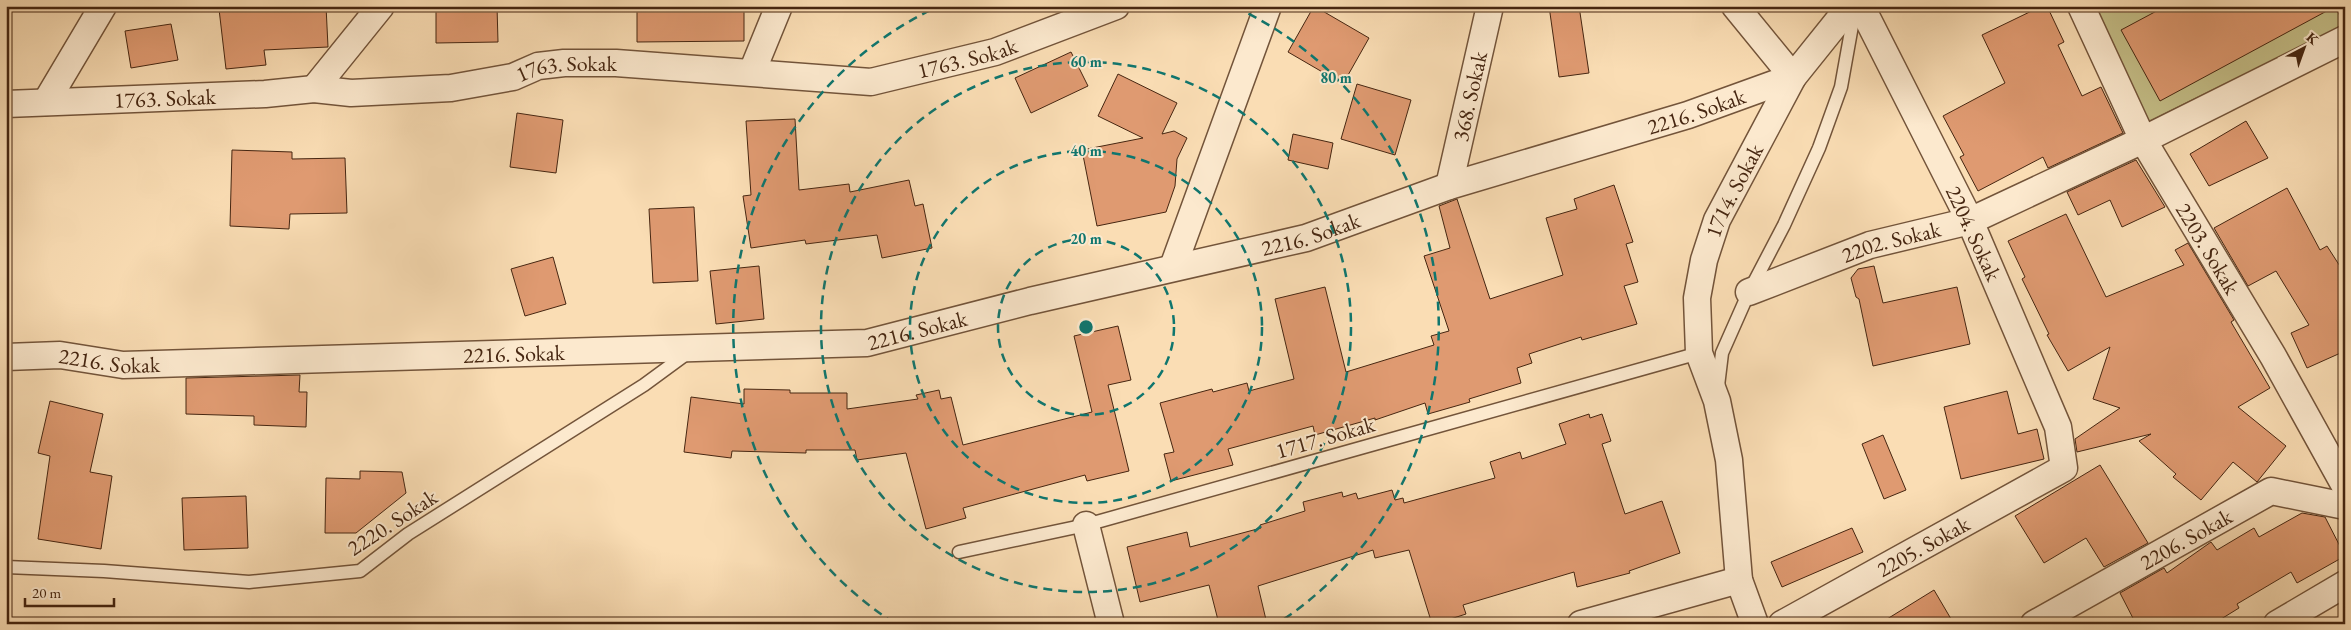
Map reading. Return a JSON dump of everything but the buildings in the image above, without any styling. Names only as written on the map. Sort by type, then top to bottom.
[{"type":"street","points":[[46,102],[103,6]]},
{"type":"street","points":[[314,89],[381,6]]},
{"type":"street","points":[[752,72],[779,6]]},
{"type":"street","name":"1763. Sokak","points":[[6,104],[265,94],[314,89],[351,93],[451,88],[513,77],[538,66],[564,63],[616,63],[871,82],[995,52],[1116,6]]},
{"type":"street","points":[[1173,267],[1268,6]]},
{"type":"street","name":"368. Sokak","points":[[1449,186],[1490,6]]},
{"type":"street","points":[[1735,6],[1792,77]]},
{"type":"street","name":"1714. Sokak","points":[[1755,624],[1739,580],[1729,460],[1717,401],[1699,353],[1697,298],[1704,260],[1718,220],[1792,77],[1850,6]]},
{"type":"street","name":"2204. Sokak","points":[[1860,6],[1970,221],[2058,427],[2064,468]]},
{"type":"street","name":"2203. Sokak","points":[[2081,6],[2143,140],[2268,348],[2345,486]]},
{"type":"street","name":"2202. Sokak","points":[[1749,292],[1870,246],[1970,221],[2143,140],[2345,39]]},
{"type":"street","name":"2216. Sokak","points":[[6,357],[60,355],[123,365],[867,343],[1030,301],[1306,238],[1449,186],[1688,115],[1792,77]]},
{"type":"street","name":"2205. Sokak","points":[[1782,624],[2064,468]]},
{"type":"street","name":"2206. Sokak","points":[[2034,624],[2271,491],[2345,506]]},
{"type":"street","points":[[1086,525],[1111,624]]},
{"type":"street","points":[[1581,624],[1739,580]]},
{"type":"street","points":[[2277,624],[2345,584]]},
{"type":"lane","name":"1714. Sokak","points":[[1717,401],[1722,353],[1749,292],[1784,225],[1819,148],[1841,88],[1855,6]]},
{"type":"lane","name":"2220. Sokak","points":[[6,567],[104,571],[248,582],[360,571],[408,534],[644,385],[694,348]]},
{"type":"lane","name":"1717. Sokak","points":[[959,552],[1086,525],[1699,353]]},
{"type":"shaded area","points":[[2092,6],[2335,6],[2344,25],[2149,121]]}]
